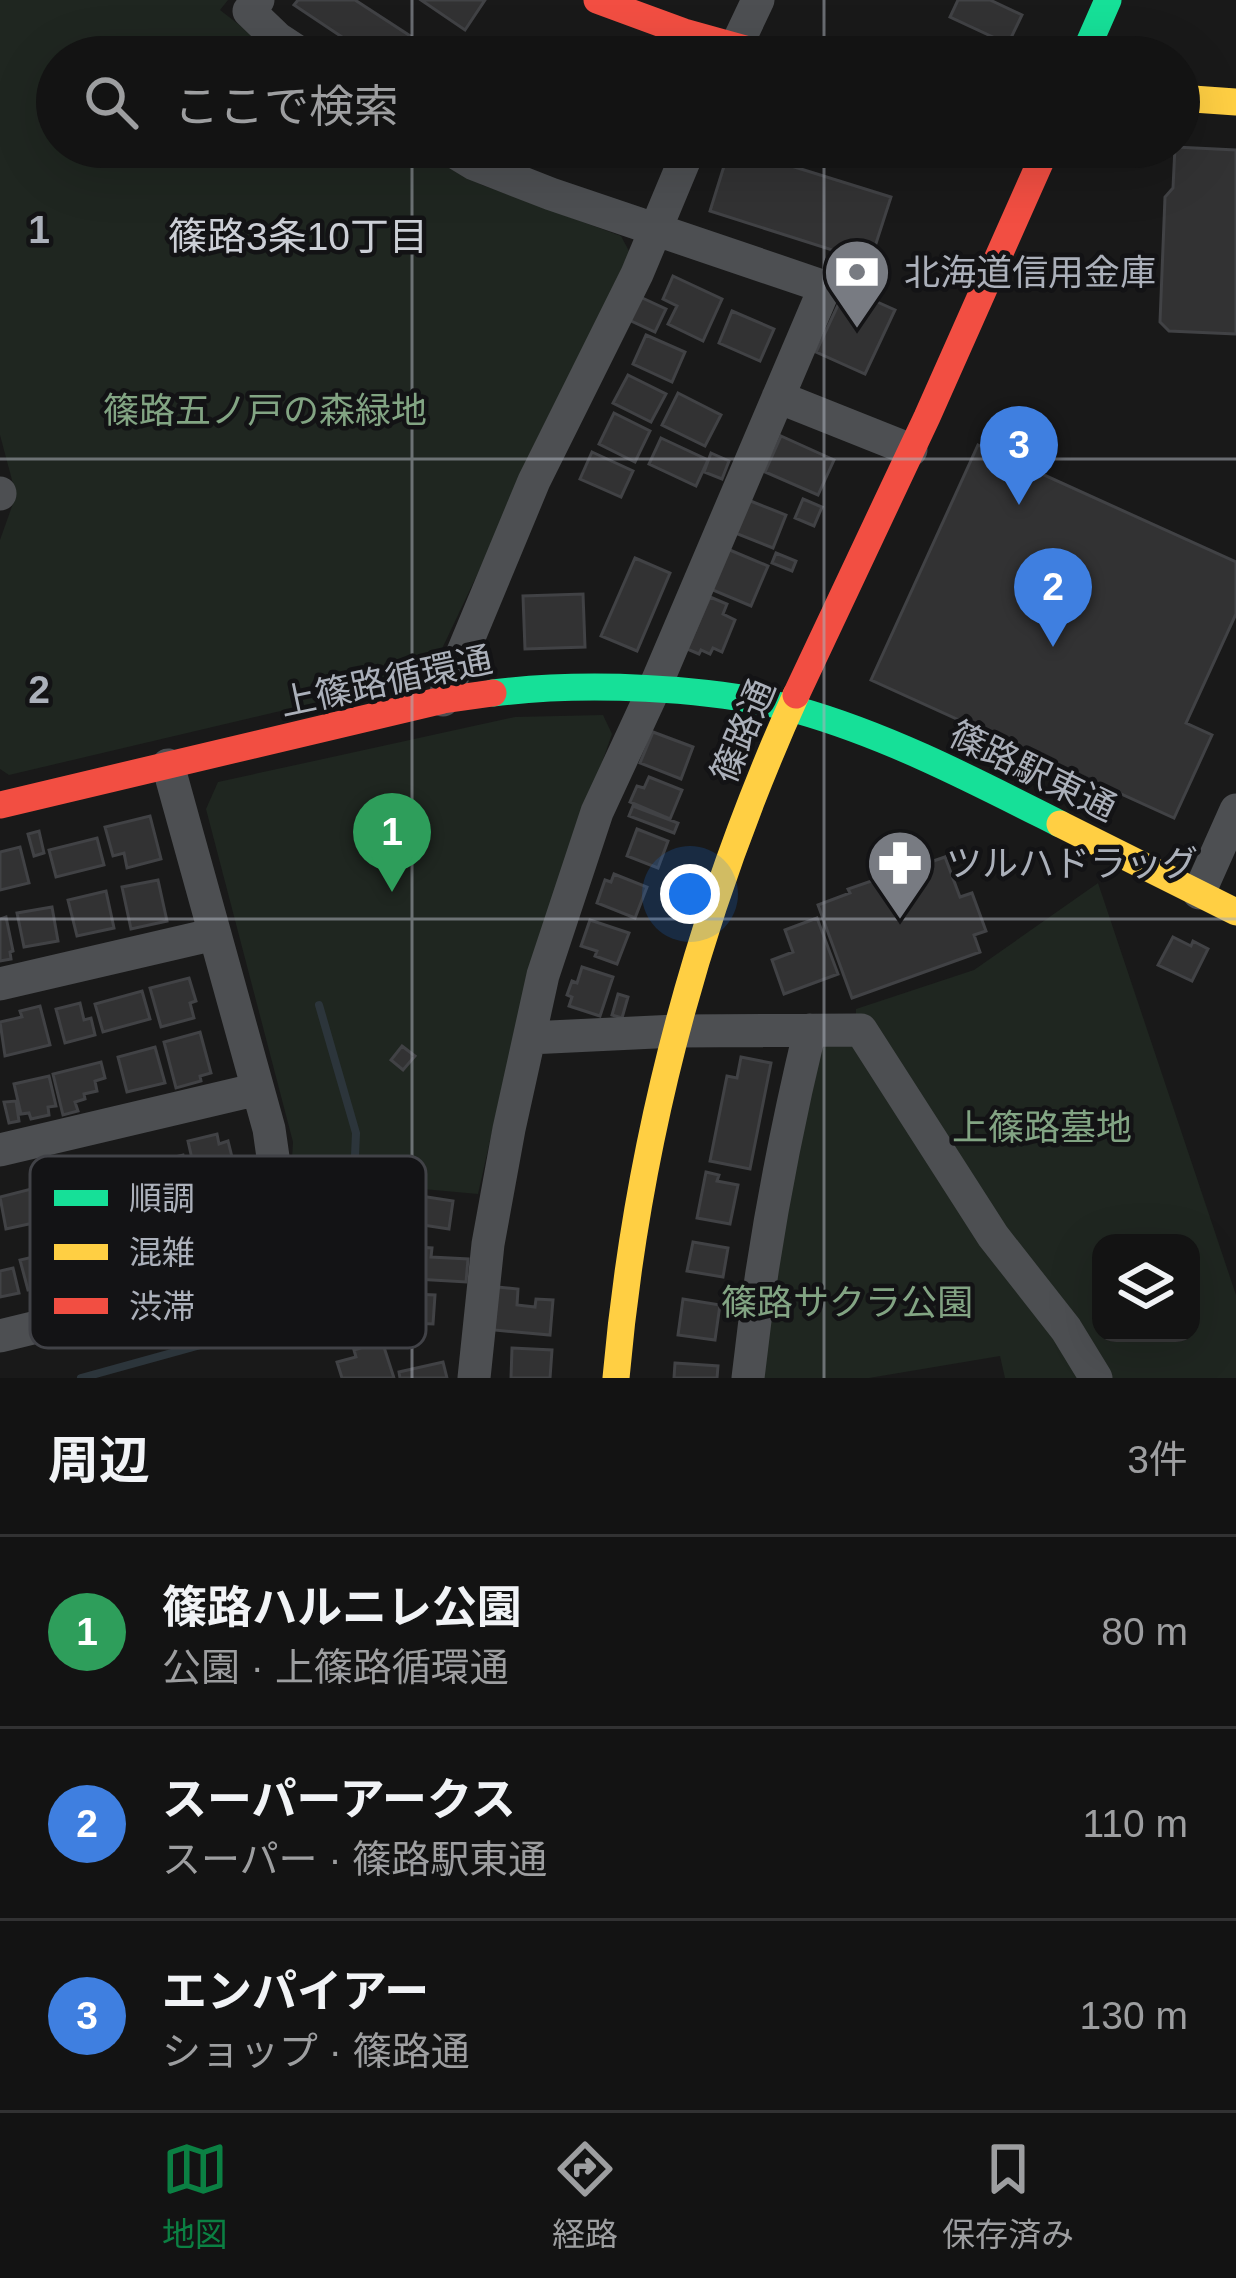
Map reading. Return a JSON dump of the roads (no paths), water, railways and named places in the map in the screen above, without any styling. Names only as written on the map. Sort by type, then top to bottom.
[{"type":"street","points":[[258,0],[249,11],[275,36]]},
{"type":"street","points":[[597,0],[688,36]]},
{"type":"street","points":[[741,36],[758,0]]},
{"type":"street","points":[[1092,36],[1108,0]]},
{"type":"street","points":[[1200,99],[1236,102]]},
{"type":"street","points":[[473,1378],[488,1244],[543,975],[597,812],[825,287],[484,168]]},
{"type":"street","points":[[443,700],[534,481],[637,274],[681,168]]},
{"type":"street","name":"篠路通","points":[[616,1378],[639,1203],[676,1031],[726,868],[817,648],[1038,168]]},
{"type":"street","points":[[778,397],[911,450]]},
{"type":"street","name":"上篠路循環通","points":[[0,805],[443,700],[526,689],[654,689],[792,709]]},
{"type":"street","name":"篠路駅東通","points":[[792,709],[950,768],[1236,912]]},
{"type":"street","points":[[168,765],[273,1156]]},
{"type":"street","points":[[1199,893],[1236,810]]},
{"type":"street","points":[[0,984],[215,934]]},
{"type":"street","points":[[748,1378],[768,1223],[810,1030]]},
{"type":"street","points":[[530,1038],[861,1030],[993,1236],[1066,1329],[1096,1378]]},
{"type":"street","points":[[0,1150],[258,1089]]},
{"type":"street","points":[[0,1336],[30,1329]]},
{"type":"waterway","points":[[319,1005],[356,1133],[355,1156]]},
{"type":"waterway","points":[[81,1378],[190,1348]]},
{"type":"place","name":"北海道信用金庫","points":[[857,331]]},
{"type":"place","name":"エンパイアー","points":[[1019,505]]},
{"type":"place","name":"スーパーアークス","points":[[1053,647]]},
{"type":"place","name":"篠路ハルニレ公園","points":[[392,892]]},
{"type":"place","name":"ツルハドラッグ","points":[[900,922]]},
{"type":"district","name":"篠路3条10丁目","points":[[298,236]]},
{"type":"park label","name":"篠路五ノ戸の森緑地","points":[[265,410]]},
{"type":"park label","name":"上篠路墓地","points":[[1042,1127]]},
{"type":"park label","name":"篠路サクラ公園","points":[[847,1302]]}]
